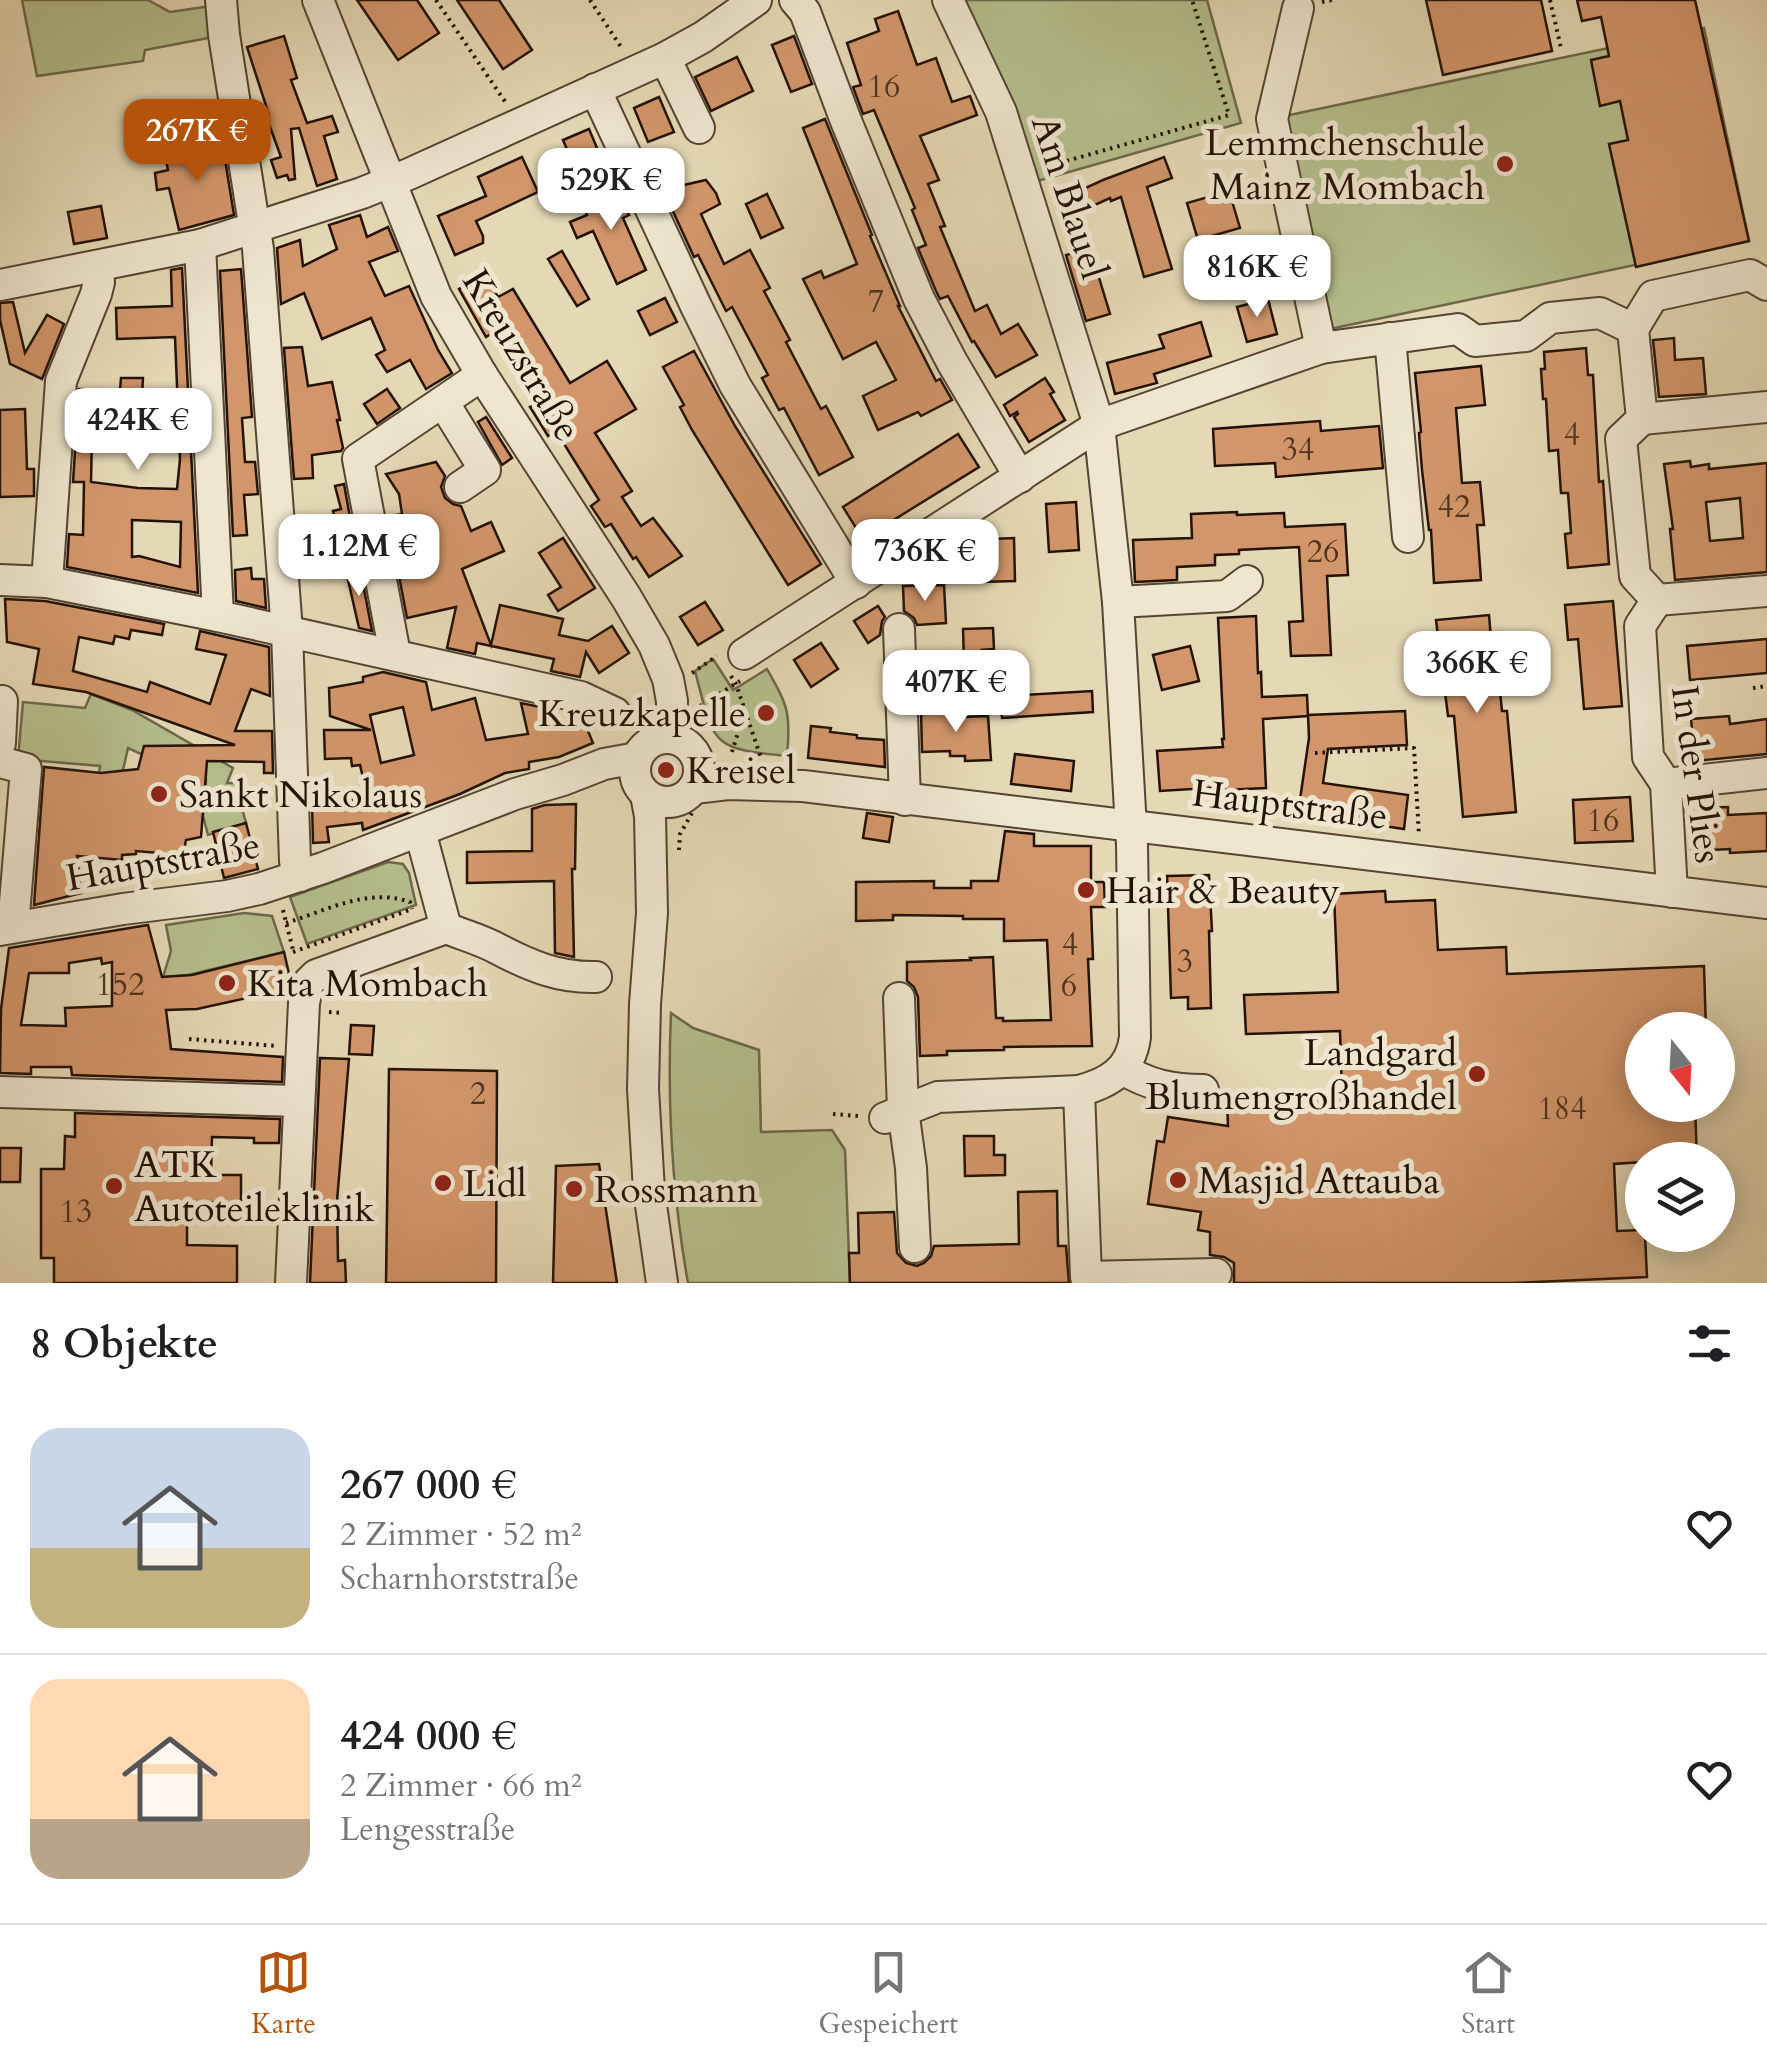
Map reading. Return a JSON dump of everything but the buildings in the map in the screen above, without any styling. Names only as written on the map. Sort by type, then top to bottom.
[{"type":"street","points":[[221,0],[258,249],[287,630],[295,861],[300,876]]},
{"type":"street","name":"Kreuzstraße","points":[[318,0],[436,296],[654,645],[668,679],[671,738]]},
{"type":"street","points":[[0,285],[200,245],[390,182],[665,58],[756,0]]},
{"type":"street","points":[[796,0],[805,12],[920,300],[1020,477]]},
{"type":"street","name":"Am Blauel","points":[[948,0],[1002,112],[1099,424],[1118,602],[1132,845],[1135,1037],[1134,1050],[1123,1069]]},
{"type":"street","points":[[1298,8],[1272,119],[1321,348]]},
{"type":"street","points":[[665,58],[699,128]]},
{"type":"street","points":[[595,89],[735,385],[856,582]]},
{"type":"street","points":[[200,245],[218,616]]},
{"type":"street","points":[[47,582],[61,382],[96,294],[97,268]]},
{"type":"street","points":[[1642,419],[1633,329],[1654,296],[1750,275],[1767,285]]},
{"type":"street","points":[[740,669],[856,582],[1099,424],[1321,348],[1458,329],[1475,341],[1526,336],[1550,318],[1600,313],[1633,329]]},
{"type":"street","points":[[1390,338],[1408,537]]},
{"type":"street","points":[[396,654],[358,459],[482,375]]},
{"type":"street","points":[[442,402],[485,470],[460,487]]},
{"type":"street","points":[[1767,407],[1642,419],[1621,439],[1636,576],[1657,600],[1767,591]]},
{"type":"street","points":[[0,580],[47,582],[287,630],[581,696],[615,713]]},
{"type":"street","points":[[1118,602],[1227,596],[1247,581]]},
{"type":"street","name":"In der Plies","points":[[1657,600],[1640,626],[1648,757],[1666,784],[1672,892]]},
{"type":"street","points":[[899,629],[906,800]]},
{"type":"street","points":[[0,702],[0,743]]},
{"type":"street","points":[[662,1283],[649,1190],[643,1090],[652,914],[650,832],[640,778],[647,744],[671,738]]},
{"type":"street","name":"Hauptstraße","points":[[671,738],[687,744],[697,757],[745,765],[803,786]]},
{"type":"street","points":[[652,914],[669,834],[700,773],[697,757]]},
{"type":"street","points":[[0,762],[26,769],[6,928]]},
{"type":"street","points":[[1666,784],[1767,773]]},
{"type":"street","name":"Hauptstraße","points":[[6,928],[259,889],[563,780],[640,778],[664,802],[728,784],[803,786],[1767,903]]},
{"type":"street","points":[[420,831],[446,928]]},
{"type":"street","points":[[291,1283],[298,1101],[308,982],[446,928],[536,968],[596,977]]},
{"type":"street","points":[[899,998],[894,1114],[910,1162],[915,1247]]},
{"type":"street","points":[[894,1114],[938,1097],[1079,1091],[1100,1085],[1123,1069],[1140,1080],[1162,1086],[1203,1090]]},
{"type":"street","points":[[1079,1091],[1086,1278],[1216,1274]]},
{"type":"street","points":[[0,1092],[298,1101]]},
{"type":"path","points":[[436,0],[511,112]]},
{"type":"path","points":[[590,0],[628,58]]},
{"type":"path","points":[[1021,174],[1228,115],[1192,0]]},
{"type":"path","points":[[1550,0],[1561,48]]},
{"type":"path","points":[[700,706],[740,669]]},
{"type":"path","points":[[740,669],[745,710],[761,758]]},
{"type":"path","points":[[1753,688],[1767,686]]},
{"type":"path","points":[[732,752],[745,710]]},
{"type":"path","points":[[1314,754],[1414,748],[1421,861]]},
{"type":"path","points":[[286,923],[352,900],[400,899],[410,902],[414,915],[446,928]]},
{"type":"path","points":[[293,952],[412,909]]},
{"type":"path","points":[[282,910],[299,975],[308,982]]},
{"type":"path","points":[[189,1040],[302,1048]]},
{"type":"green space","points":[[22,0],[148,0],[170,12],[218,5],[224,35],[145,50],[143,61],[37,76]]},
{"type":"green space","points":[[958,0],[1207,0],[1241,123],[1034,182]]},
{"type":"green space","name":"Lemmchenschule Mainz Mombach","points":[[1704,28],[1749,241],[1325,330],[1280,117]]},
{"type":"green space","points":[[713,659],[733,690],[767,669],[786,710],[787,756],[742,750],[719,738],[706,714],[695,671]]},
{"type":"green space","points":[[91,694],[132,710],[233,768],[227,783],[246,783],[242,808],[246,823],[208,835],[203,816],[206,780],[128,748],[123,770],[117,772],[95,809],[100,766],[18,759],[23,702],[85,708]]},
{"type":"green space","points":[[388,862],[403,864],[409,873],[416,905],[307,944],[290,897]]},
{"type":"green space","points":[[244,913],[272,916],[284,952],[188,975],[163,977],[171,951],[166,925]]},
{"type":"green space","points":[[671,1013],[693,1028],[759,1050],[761,1132],[832,1130],[845,1150],[850,1283],[688,1283],[672,1148]]},
{"type":"place","name":"Lemmchenschule Mainz Mombach","points":[[1505,164]]},
{"type":"place","name":"Kreuzkapelle","points":[[766,713]]},
{"type":"place","name":"Kreisel","points":[[666,770]]},
{"type":"place","name":"Sankt Nikolaus","points":[[159,794]]},
{"type":"place","name":"Hair & Beauty","points":[[1086,890]]},
{"type":"place","name":"Kita Mombach","points":[[227,983]]},
{"type":"place","name":"Landgard Blumengroßhandel","points":[[1477,1074]]},
{"type":"place","name":"Masjid Attauba","points":[[1178,1180]]},
{"type":"place","name":"Lidl","points":[[443,1183]]},
{"type":"place","name":"ATK Autoteileklinik","points":[[114,1186]]},
{"type":"place","name":"Rossmann","points":[[574,1189]]}]
